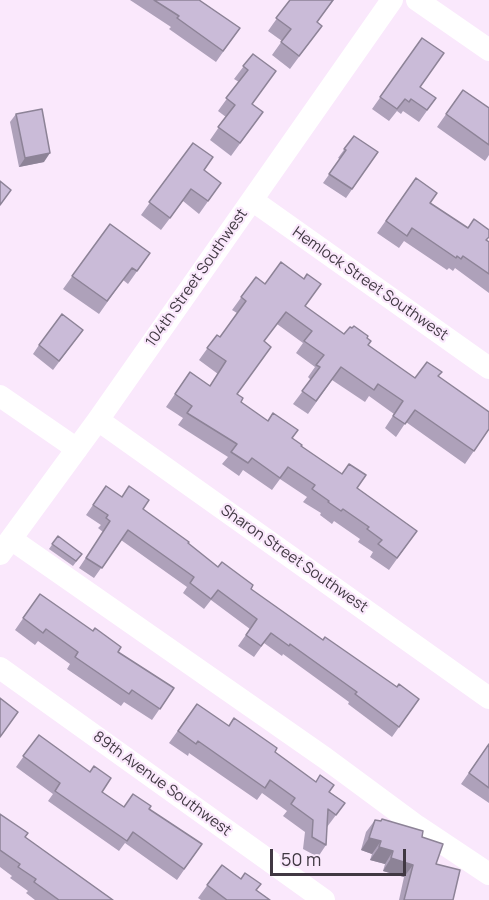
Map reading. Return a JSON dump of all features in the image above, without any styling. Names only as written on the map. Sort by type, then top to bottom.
[{"type":"street","name":"104th Street Southwest","points":[[6,547],[98,420],[392,0]]},
{"type":"street","points":[[417,0],[489,50]]},
{"type":"street","name":"Hemlock Street Southwest","points":[[252,200],[489,368]]},
{"type":"street","points":[[0,396],[77,449]]},
{"type":"street","name":"Sharon Street Southwest","points":[[98,420],[489,698]]},
{"type":"street","points":[[6,547],[325,758],[417,826],[489,874]]},
{"type":"street","name":"89th Avenue Southwest","points":[[0,668],[324,900]]},
{"type":"building","points":[[154,0],[199,0],[240,28],[223,51],[177,18],[179,16]]},
{"type":"building","points":[[290,0],[333,0],[317,22],[322,26],[299,56],[281,42],[291,29],[276,18]]},
{"type":"building","points":[[422,38],[444,53],[420,87],[436,98],[427,110],[411,99],[409,102],[405,99],[397,109],[380,97]]},
{"type":"building","points":[[253,54],[276,71],[252,104],[263,112],[240,143],[218,127],[235,105],[226,98],[248,70],[243,66]]},
{"type":"building","points":[[463,90],[489,108],[489,145],[446,114]]},
{"type":"building","points":[[42,109],[50,153],[25,158],[16,114]]},
{"type":"building","points":[[354,136],[378,152],[352,189],[329,174]]},
{"type":"building","points":[[193,143],[213,157],[204,170],[221,183],[208,201],[191,189],[170,218],[149,202]]},
{"type":"building","points":[[416,178],[437,193],[430,203],[468,228],[474,219],[489,230],[489,237],[486,240],[489,242],[489,274],[463,256],[461,259],[457,256],[456,258],[412,228],[407,236],[386,221]]},
{"type":"building","points":[[0,181],[11,190],[0,205]]},
{"type":"building","points":[[110,224],[150,253],[137,271],[132,268],[107,301],[72,276]]},
{"type":"building","points":[[281,262],[304,279],[307,274],[321,284],[305,306],[344,334],[354,326],[368,336],[367,338],[371,341],[368,345],[415,378],[427,362],[442,372],[438,376],[489,412],[489,429],[474,451],[415,410],[405,424],[393,416],[403,401],[378,384],[374,390],[341,367],[316,401],[302,391],[320,367],[316,365],[324,355],[304,341],[312,331],[286,312],[264,341],[271,347],[237,394],[243,398],[241,402],[268,421],[273,413],[298,430],[292,438],[342,474],[349,464],[366,475],[357,488],[417,531],[397,558],[378,544],[382,540],[367,529],[369,527],[343,509],[341,511],[328,502],[312,489],[315,485],[288,467],[280,478],[252,458],[248,463],[231,452],[237,444],[187,413],[192,406],[175,394],[190,372],[210,386],[226,361],[207,348],[217,335],[220,337],[246,301],[241,297],[256,277],[265,284]]},
{"type":"building","points":[[62,314],[83,330],[59,361],[39,345]]},
{"type":"building","points":[[106,486],[122,497],[129,486],[149,500],[143,509],[189,542],[218,567],[222,562],[253,585],[251,589],[323,640],[325,637],[397,687],[399,684],[419,699],[399,727],[355,694],[357,692],[290,644],[289,646],[271,633],[261,646],[246,635],[257,619],[218,590],[211,599],[190,583],[194,577],[128,530],[102,568],[86,558],[110,521],[106,518],[108,515],[93,505]]},
{"type":"building","points":[[58,536],[82,554],[76,561],[52,544]]},
{"type":"building","points":[[40,594],[93,631],[95,628],[121,647],[118,652],[174,688],[160,709],[132,690],[129,694],[75,657],[78,652],[46,629],[43,633],[23,618]]},
{"type":"building","points":[[0,698],[18,712],[0,737]]},
{"type":"building","points":[[197,704],[229,726],[234,718],[277,748],[275,752],[316,782],[320,775],[334,785],[329,792],[345,803],[336,815],[328,809],[326,845],[312,837],[313,820],[291,804],[295,798],[270,780],[265,788],[198,741],[196,744],[178,731]]},
{"type":"building","points":[[39,735],[90,772],[94,766],[111,778],[102,792],[124,807],[133,794],[151,806],[149,809],[202,844],[184,869],[133,832],[127,841],[55,791],[60,783],[23,756]]},
{"type":"building","points":[[489,744],[489,788],[469,773]]},
{"type":"building","points":[[0,814],[28,833],[25,837],[113,900],[59,900],[34,882],[36,879],[18,867],[20,864],[0,850]]},
{"type":"building","points":[[382,819],[423,831],[422,837],[443,844],[436,864],[460,870],[453,900],[404,900],[413,865],[391,858],[393,851],[379,847],[381,841],[369,838],[375,820],[381,821]]},
{"type":"building","points":[[222,865],[241,879],[245,873],[261,884],[256,890],[270,900],[227,900],[207,885]]}]
